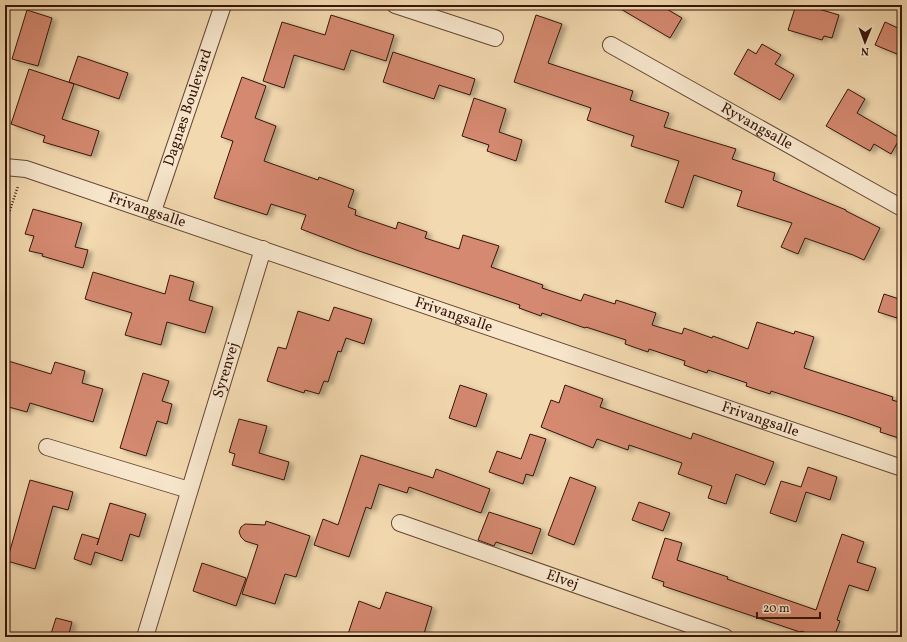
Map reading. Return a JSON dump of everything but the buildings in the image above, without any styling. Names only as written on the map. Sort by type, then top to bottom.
[{"type":"street","name":"Dagnæs Boulevard","points":[[153,212],[223,5]]},
{"type":"street","points":[[395,5],[495,38]]},
{"type":"street","name":"Ryvangsalle","points":[[611,45],[902,208]]},
{"type":"street","name":"Frivangsalle","points":[[5,167],[26,169],[902,468]]},
{"type":"street","name":"Syrenvej","points":[[145,637],[262,249]]},
{"type":"street","points":[[47,447],[189,490]]},
{"type":"street","name":"Elvej","points":[[400,523],[725,637]]},
{"type":"path","points":[[5,225],[26,169]]}]
